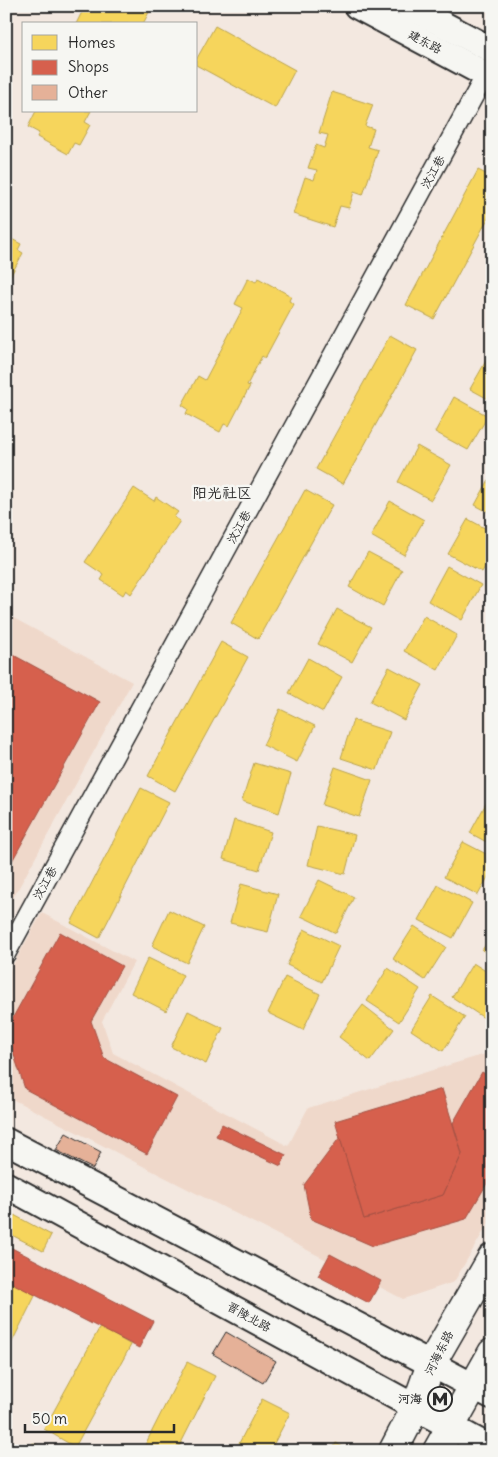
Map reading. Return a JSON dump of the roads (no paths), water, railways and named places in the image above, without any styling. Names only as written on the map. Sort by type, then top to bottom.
[{"type":"main road","name":"建东路","points":[[358,6],[489,76]]},
{"type":"main road","name":"建东路","points":[[408,6],[492,50]]},
{"type":"main road","points":[[6,1141],[482,1391]]},
{"type":"main road","name":"晋陵北路","points":[[6,1185],[416,1409],[444,1439],[492,1450]]},
{"type":"main road","name":"河海东路","points":[[393,1451],[416,1409],[431,1364],[492,1258]]},
{"type":"main road","points":[[444,1439],[482,1391],[492,1353]]},
{"type":"street","name":"汶江巷","points":[[6,954],[489,76]]},
{"type":"place","name":"河海","points":[[440,1399]]},
{"type":"district","name":"阳光社区","points":[[222,493]]}]
